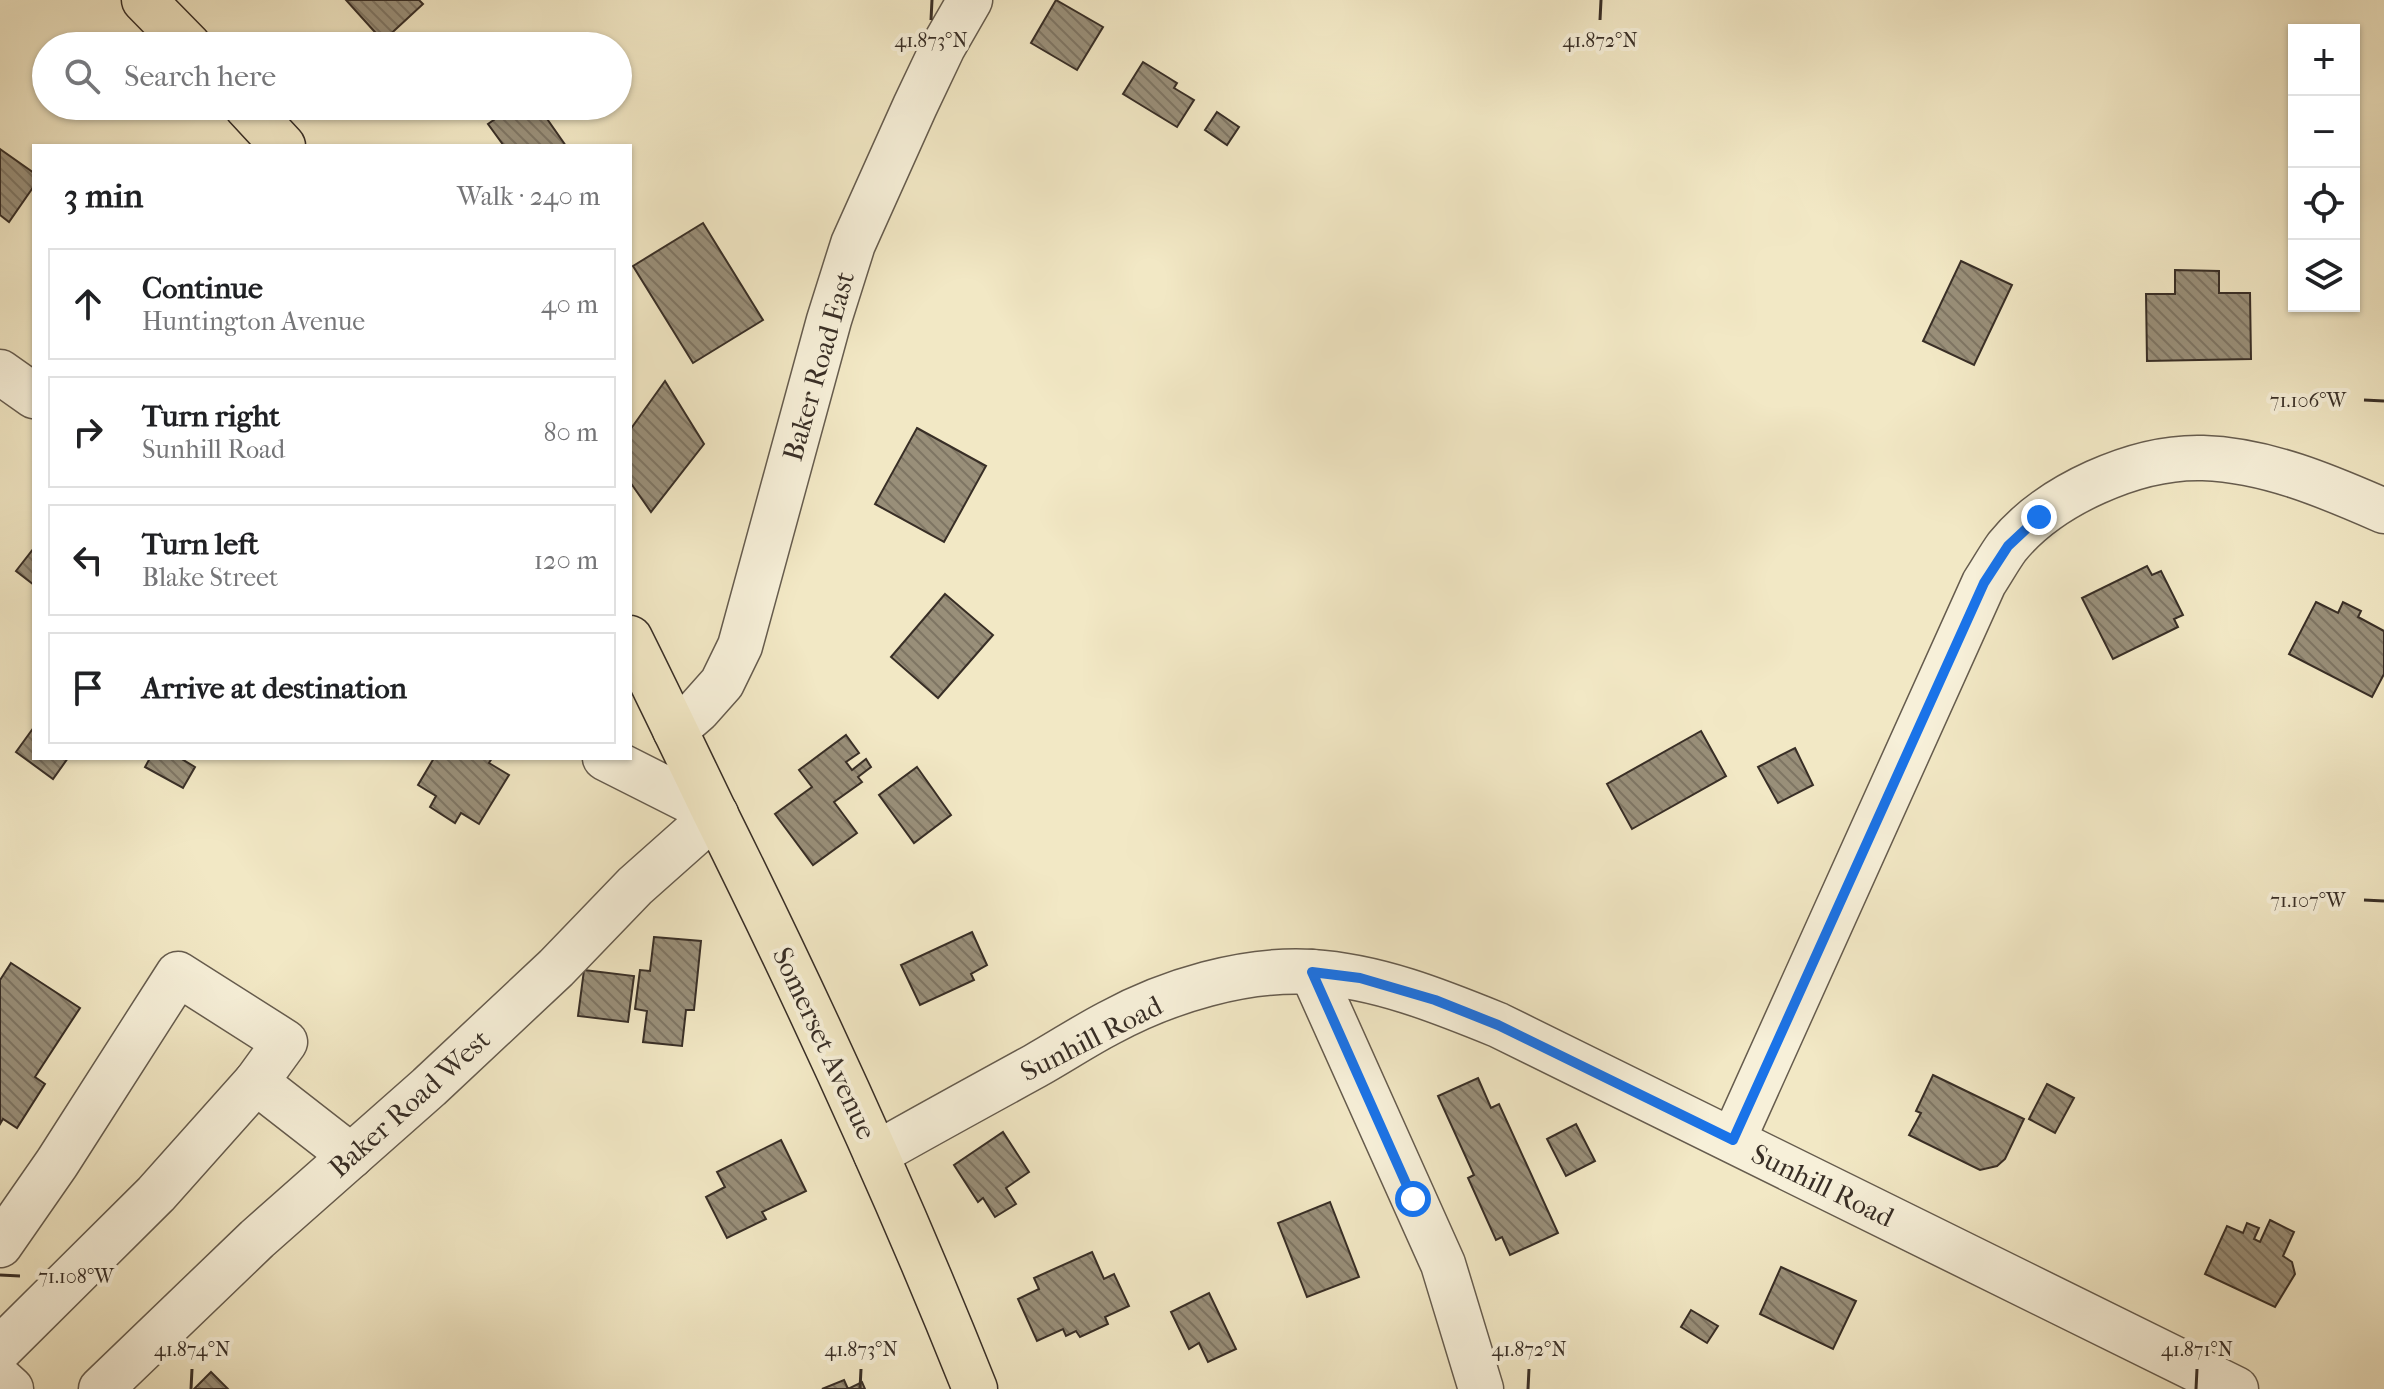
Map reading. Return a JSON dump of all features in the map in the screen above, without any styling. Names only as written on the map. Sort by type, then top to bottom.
[{"type":"main road","points":[[144,0],[175,32]]},
{"type":"main road","points":[[259,120],[281,144]]},
{"type":"main road","name":"Somerset Avenue","points":[[632,642],[765,912],[936,1289],[975,1389]]},
{"type":"street","name":"Baker Road East","points":[[675,730],[722,683],[740,646],[829,320],[853,244],[943,47],[970,0]]},
{"type":"street","points":[[0,372],[32,395]]},
{"type":"street","points":[[1733,1140],[1984,583],[2008,546],[2039,517],[2077,491],[2120,472],[2188,459],[2245,463],[2289,473],[2384,511]]},
{"type":"street","points":[[609,760],[716,814]]},
{"type":"street","name":"Baker Road West","points":[[101,1389],[257,1239],[429,1087],[556,968],[635,886],[716,814]]},
{"type":"street","points":[[1312,972],[1443,1264],[1481,1389]]},
{"type":"street","name":"Sunhill Road","points":[[876,1154],[1111,1022],[1174,995],[1235,976],[1312,972],[1360,978],[1435,1000],[1498,1025],[2236,1389]]},
{"type":"street","points":[[0,1245],[57,1163],[178,974],[285,1042],[256,1082],[156,1194],[0,1349]]},
{"type":"street","points":[[256,1082],[351,1156]]},
{"type":"street","points":[[0,1379],[11,1389]]},
{"type":"building","points":[[346,0],[419,0],[423,4],[393,32],[375,32]]},
{"type":"building","points":[[1056,0],[1103,27],[1077,70],[1031,43]]},
{"type":"building","points":[[1143,62],[1177,83],[1174,88],[1194,100],[1177,127],[1123,94]]},
{"type":"building","points":[[1217,112],[1239,127],[1227,145],[1205,130]]},
{"type":"building","points":[[494,120],[548,120],[565,144],[503,144],[488,124]]},
{"type":"building","points":[[0,149],[32,172],[32,189],[9,222],[0,215]]},
{"type":"building","points":[[703,223],[763,320],[693,363],[633,266]]},
{"type":"building","points":[[1961,261],[2012,285],[1974,365],[1923,341]]},
{"type":"building","points":[[2175,270],[2219,271],[2219,293],[2250,293],[2251,359],[2147,361],[2146,294],[2175,294]]},
{"type":"building","points":[[665,381],[704,444],[651,512],[632,485],[632,427]]},
{"type":"building","points":[[917,428],[986,466],[944,542],[875,504]]},
{"type":"building","points":[[32,551],[32,583],[16,571]]},
{"type":"building","points":[[2147,566],[2152,575],[2161,571],[2183,615],[2174,619],[2178,627],[2113,659],[2082,598]]},
{"type":"building","points":[[945,594],[993,635],[938,698],[891,657]]},
{"type":"building","points":[[2316,602],[2338,613],[2343,602],[2361,611],[2358,617],[2384,631],[2384,674],[2372,697],[2289,654]]},
{"type":"building","points":[[32,730],[32,760],[67,760],[53,779],[16,752]]},
{"type":"building","points":[[1701,731],[1726,776],[1632,829],[1607,784]]},
{"type":"building","points":[[846,735],[859,753],[846,762],[852,770],[866,759],[871,767],[858,777],[862,782],[834,802],[857,833],[813,865],[775,814],[812,787],[799,770]]},
{"type":"building","points":[[1795,748],[1813,785],[1778,803],[1758,767]]},
{"type":"building","points":[[149,760],[183,760],[195,767],[183,788],[145,767]]},
{"type":"building","points":[[433,760],[491,760],[489,763],[509,775],[479,824],[461,813],[455,823],[430,807],[436,796],[418,785]]},
{"type":"building","points":[[917,767],[951,815],[914,843],[879,795]]},
{"type":"building","points":[[972,932],[987,965],[971,974],[974,980],[920,1005],[901,965]]},
{"type":"building","points":[[654,937],[701,941],[694,1010],[686,1010],[682,1046],[643,1042],[647,1011],[635,1009],[640,970],[650,971]]},
{"type":"building","points":[[11,963],[80,1008],[35,1077],[45,1084],[17,1128],[3,1119],[0,1124],[0,980]]},
{"type":"building","points":[[584,970],[634,976],[628,1022],[578,1016]]},
{"type":"building","points":[[1933,1075],[2024,1119],[2005,1159],[1997,1166],[1980,1170],[1909,1135],[1921,1113],[1916,1111]]},
{"type":"building","points":[[1478,1078],[1491,1108],[1499,1104],[1558,1233],[1510,1255],[1502,1237],[1496,1240],[1468,1178],[1474,1175],[1438,1096]]},
{"type":"building","points":[[2047,1084],[2074,1098],[2055,1133],[2029,1119]]},
{"type":"building","points":[[1576,1124],[1595,1161],[1566,1176],[1547,1139]]},
{"type":"building","points":[[1003,1132],[1029,1172],[1006,1188],[1016,1204],[995,1217],[983,1198],[978,1202],[954,1165]]},
{"type":"building","points":[[781,1140],[806,1191],[762,1212],[766,1219],[727,1238],[706,1197],[725,1187],[717,1172]]},
{"type":"building","points":[[1330,1202],[1359,1277],[1307,1297],[1278,1223]]},
{"type":"building","points":[[2270,1220],[2294,1232],[2283,1256],[2292,1262],[2295,1274],[2275,1307],[2205,1274],[2227,1226],[2243,1233],[2247,1223],[2259,1228],[2254,1239],[2260,1242]]},
{"type":"building","points":[[1092,1252],[1104,1279],[1114,1274],[1129,1306],[1105,1317],[1108,1324],[1080,1337],[1076,1331],[1066,1336],[1063,1329],[1037,1341],[1018,1299],[1039,1289],[1034,1278]]},
{"type":"building","points":[[1781,1267],[1856,1301],[1833,1349],[1760,1314]]},
{"type":"building","points":[[1209,1293],[1236,1349],[1208,1362],[1199,1343],[1189,1349],[1171,1312]]},
{"type":"building","points":[[1691,1310],[1718,1326],[1707,1343],[1681,1327]]},
{"type":"building","points":[[211,1372],[228,1389],[194,1389]]},
{"type":"building","points":[[844,1380],[848,1389],[822,1389]]},
{"type":"building","points":[[862,1382],[865,1389],[848,1389]]},
{"type":"route","points":[[1413,1199],[1312,972],[1360,978],[1435,1000],[1498,1025],[1733,1140],[1984,583],[2008,546],[2039,517]]}]
